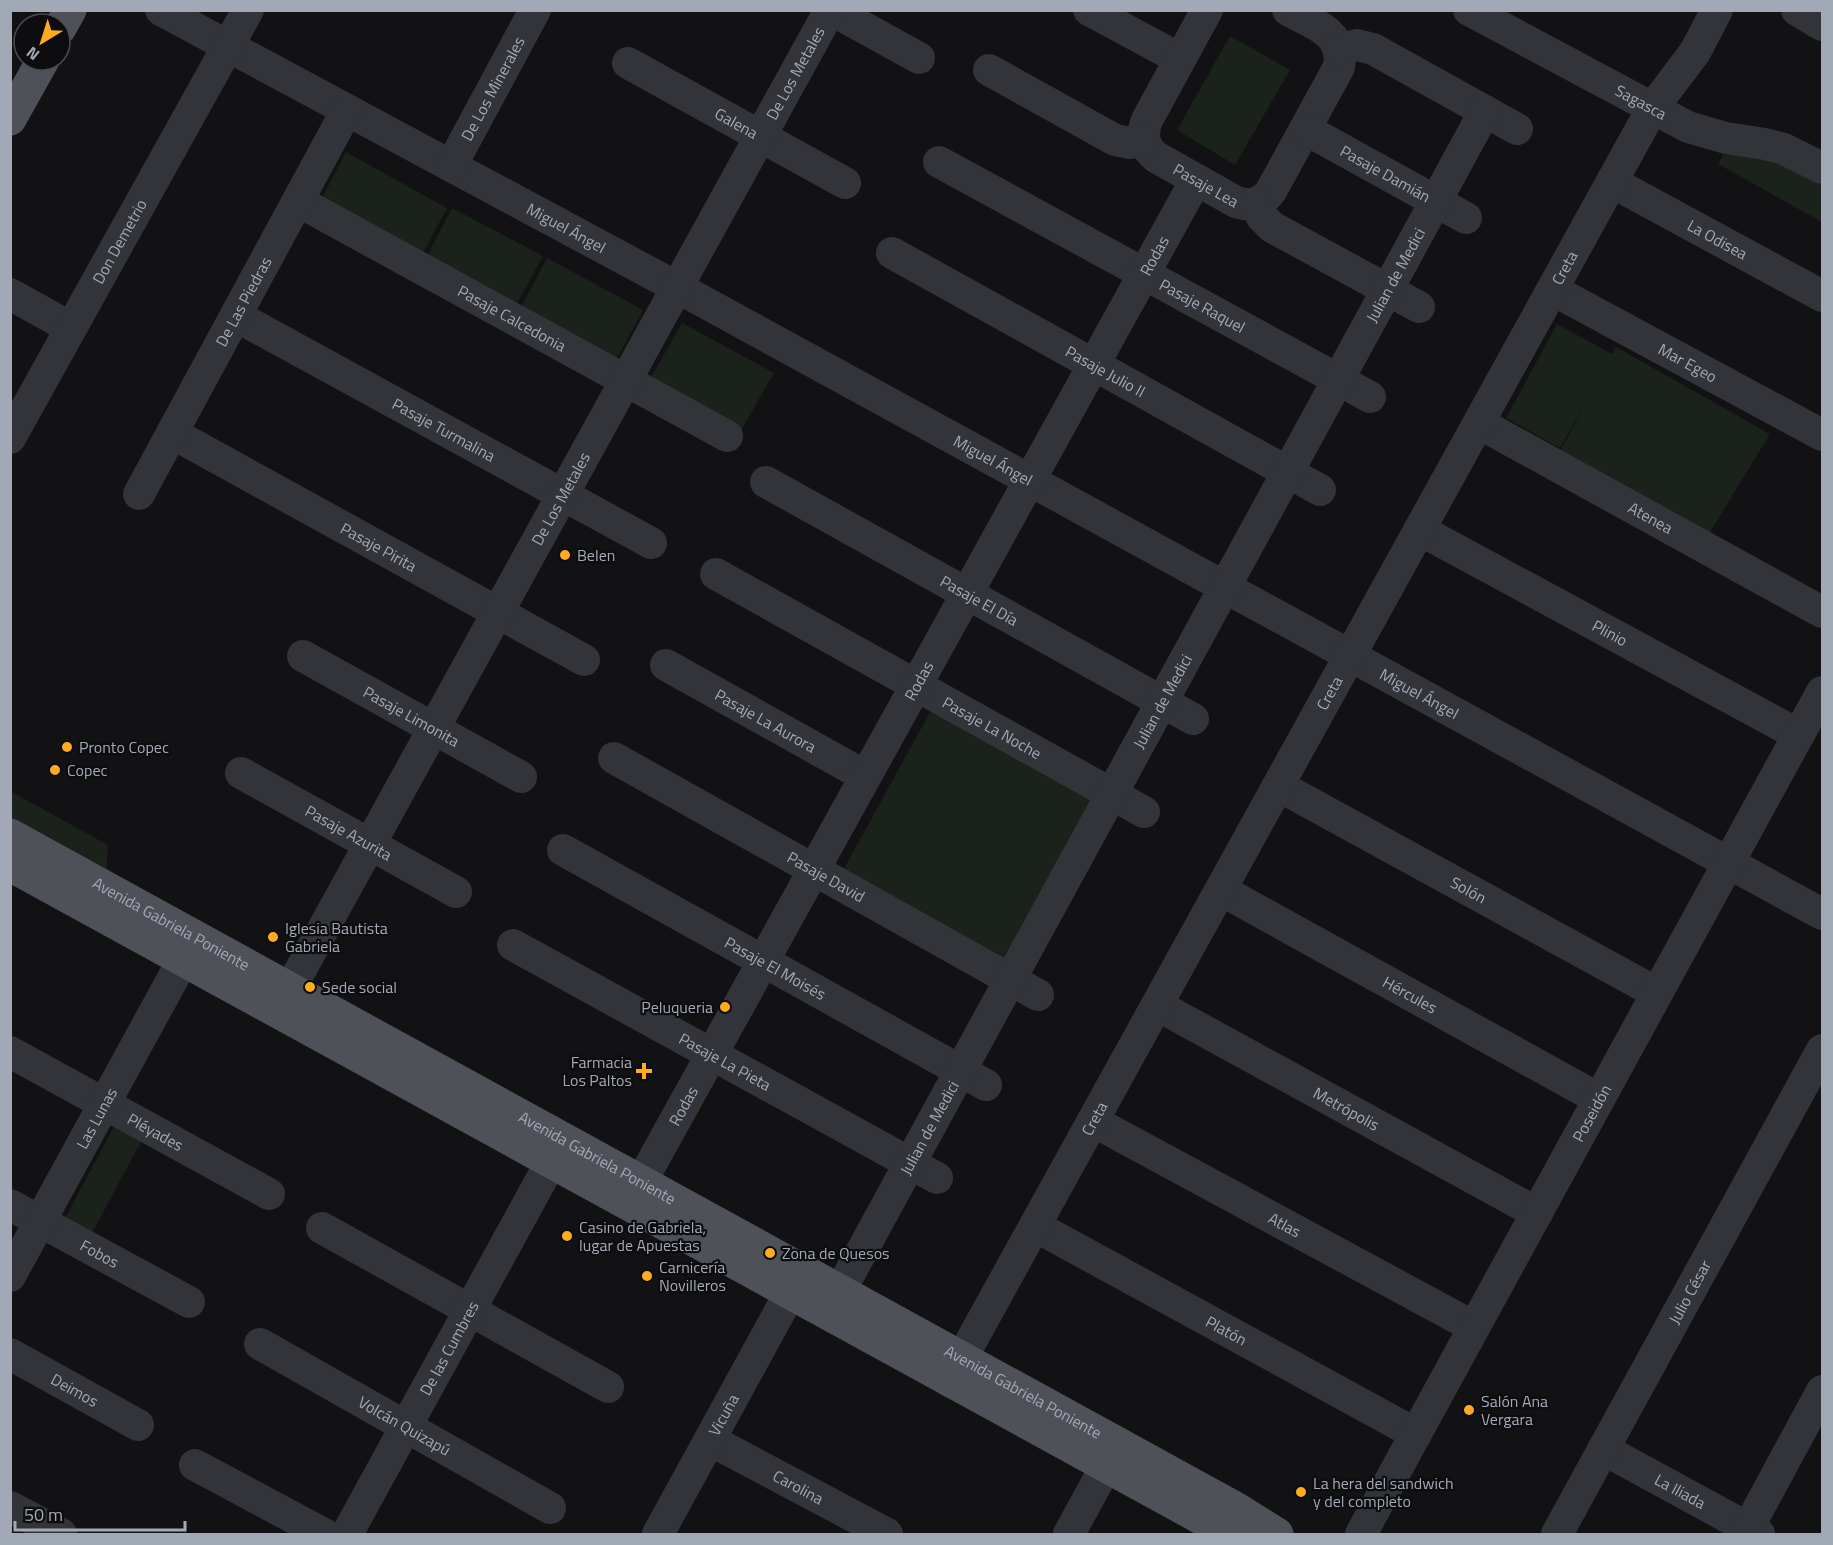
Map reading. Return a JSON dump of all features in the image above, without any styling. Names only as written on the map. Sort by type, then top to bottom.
[{"type":"main road","points":[[10,119],[36,72]]},
{"type":"main road","name":"Avenida Gabriela Poniente","points":[[10,835],[840,1291],[956,1370]]},
{"type":"main road","name":"Avenida Gabriela Poniente","points":[[10,865],[790,1293],[956,1370],[1112,1456],[1230,1534]]},
{"type":"main road","name":"Avenida Gabriela Poniente","points":[[1112,1456],[1237,1509],[1277,1534]]},
{"type":"street","name":"Miguel Ángel","points":[[161,10],[678,287],[1822,914]]},
{"type":"street","name":"Don Demetrio","points":[[10,438],[248,10]]},
{"type":"street","points":[[831,10],[919,58]]},
{"type":"street","name":"De Los Metales","points":[[290,989],[831,10]]},
{"type":"street","points":[[1089,10],[1180,59]]},
{"type":"street","points":[[989,70],[1115,140],[1130,143],[1144,141],[1144,127],[1207,10]]},
{"type":"street","points":[[1255,204],[1262,201],[1271,191],[1339,67],[1339,49],[1332,36],[1288,10]]},
{"type":"street","name":"Creta","points":[[956,1370],[1652,109],[1695,52],[1717,10]]},
{"type":"street","points":[[1797,10],[1822,25]]},
{"type":"street","name":"De Los Minerales","points":[[451,166],[533,11]]},
{"type":"street","name":"Sagasca","points":[[1481,13],[1688,127],[1705,133],[1784,149],[1822,168]]},
{"type":"street","points":[[1339,49],[1357,45],[1373,49],[1517,129]]},
{"type":"street","name":"Galena","points":[[628,63],[845,183]]},
{"type":"street","name":"De Las Piedras","points":[[139,494],[347,110]]},
{"type":"street","name":"Julian de Medici","points":[[840,1291],[910,1163],[973,1078],[1010,980],[1485,111]]},
{"type":"street","name":"Pasaje Damián","points":[[1305,129],[1466,218]]},
{"type":"street","name":"Pasaje Lea","points":[[1144,141],[1156,157],[1236,202],[1255,204],[1262,217],[1272,227],[1419,308]]},
{"type":"street","name":"Pasaje Raquel","points":[[939,162],[1370,397]]},
{"type":"street","name":"Rodas","points":[[641,1182],[1196,180]]},
{"type":"street","name":"La Odisea","points":[[1612,182],[1822,296]]},
{"type":"street","name":"Pasaje Calcedonia","points":[[298,201],[727,436]]},
{"type":"street","name":"Pasaje Julio II","points":[[892,253],[1320,490]]},
{"type":"street","name":"Mar Egeo","points":[[1553,290],[1822,435]]},
{"type":"street","points":[[10,294],[71,328]]},
{"type":"street","name":"Pasaje Turmalina","points":[[236,316],[651,543]]},
{"type":"street","name":"Atenea","points":[[1479,423],[1822,612]]},
{"type":"street","name":"Pasaje Pirita","points":[[172,433],[584,660]]},
{"type":"street","name":"Pasaje El Día","points":[[766,482],[1193,719]]},
{"type":"street","name":"Plinio","points":[[1420,530],[1799,735]]},
{"type":"street","name":"Pasaje La Noche","points":[[716,574],[1144,812]]},
{"type":"street","name":"Pasaje Limonita","points":[[303,656],[521,777]]},
{"type":"street","name":"Pasaje La Aurora","points":[[666,665],[865,777]]},
{"type":"street","name":"Poseidón","points":[[1361,1534],[1822,692]]},
{"type":"street","name":"Pasaje David","points":[[614,758],[1038,995]]},
{"type":"street","name":"Pasaje Azurita","points":[[241,773],[456,892]]},
{"type":"street","name":"Solón","points":[[1279,786],[1657,993]]},
{"type":"street","name":"Pasaje El Moisés","points":[[563,850],[973,1078]]},
{"type":"street","name":"Hércules","points":[[1221,890],[1599,1099]]},
{"type":"street","name":"Pasaje La Pieta","points":[[513,945],[937,1178]]},
{"type":"street","name":"Las Lunas","points":[[10,1276],[183,960]]},
{"type":"street","name":"Metrópolis","points":[[1157,1005],[1537,1213]]},
{"type":"street","name":"Julio César","points":[[1557,1534],[1822,1050]]},
{"type":"street","name":"Pléyades","points":[[10,1052],[269,1194]]},
{"type":"street","name":"Atlas","points":[[1093,1121],[1474,1327]]},
{"type":"street","name":"De las Cumbres","points":[[347,1534],[551,1162]]},
{"type":"street","name":"Fobos","points":[[10,1205],[189,1302]]},
{"type":"street","name":"Platón","points":[[1035,1226],[1416,1434]]},
{"type":"street","points":[[322,1228],[608,1387]]},
{"type":"street","name":"Vicuña","points":[[658,1534],[790,1293]]},
{"type":"street","name":"Volcán Quizapú","points":[[260,1344],[550,1508]]},
{"type":"street","name":"Deimos","points":[[10,1354],[138,1425]]},
{"type":"street","points":[[1754,1531],[1822,1391]]},
{"type":"street","name":"Carolina","points":[[710,1440],[887,1534]]},
{"type":"street","name":"La Iliada","points":[[1603,1449],[1754,1531]]},
{"type":"street","points":[[1069,1534],[1112,1456]]},
{"type":"street","points":[[195,1465],[324,1534]]},
{"type":"street","points":[[10,1507],[61,1534]]},
{"type":"shaded area","points":[[1230,36],[1290,70],[1235,165],[1177,130]]},
{"type":"shaded area","points":[[346,152],[447,208],[421,257],[319,204]]},
{"type":"shaded area","points":[[1723,154],[1778,159],[1822,184],[1822,222],[1718,164]]},
{"type":"shaded area","points":[[452,208],[543,256],[515,307],[425,260]]},
{"type":"shaded area","points":[[547,258],[643,310],[614,364],[519,311]]},
{"type":"shaded area","points":[[682,323],[774,373],[740,432],[650,379]]},
{"type":"shaded area","points":[[1557,324],[1612,354],[1616,347],[1770,434],[1704,542],[1557,457],[1587,400],[1560,448],[1506,418]]},
{"type":"shaded area","points":[[934,705],[1100,794],[1005,966],[841,874]]},
{"type":"shaded area","points":[[10,791],[108,845],[105,892],[11,841]]},
{"type":"shaded area","points":[[116,1123],[143,1138],[91,1235],[63,1222]]},
{"type":"place","name":"Belen","points":[[565,555]]},
{"type":"place","name":"Pronto Copec","points":[[67,747]]},
{"type":"place","name":"Copec","points":[[55,770]]},
{"type":"place","name":"Iglesia Bautista Gabriela","points":[[273,937]]},
{"type":"place","name":"Sede social","points":[[310,987]]},
{"type":"place","name":"Peluqueria","points":[[725,1007]]},
{"type":"place","name":"Farmacia Los Paltos","points":[[644,1071]]},
{"type":"place","name":"Casino de Gabriela, lugar de Apuestas","points":[[567,1236]]},
{"type":"place","name":"Zona de Quesos","points":[[770,1253]]},
{"type":"place","name":"Carnicería Novilleros","points":[[647,1276]]},
{"type":"place","name":"Salón Ana Vergara","points":[[1469,1410]]},
{"type":"place","name":"La hera del sandwich y del completo","points":[[1301,1492]]}]
